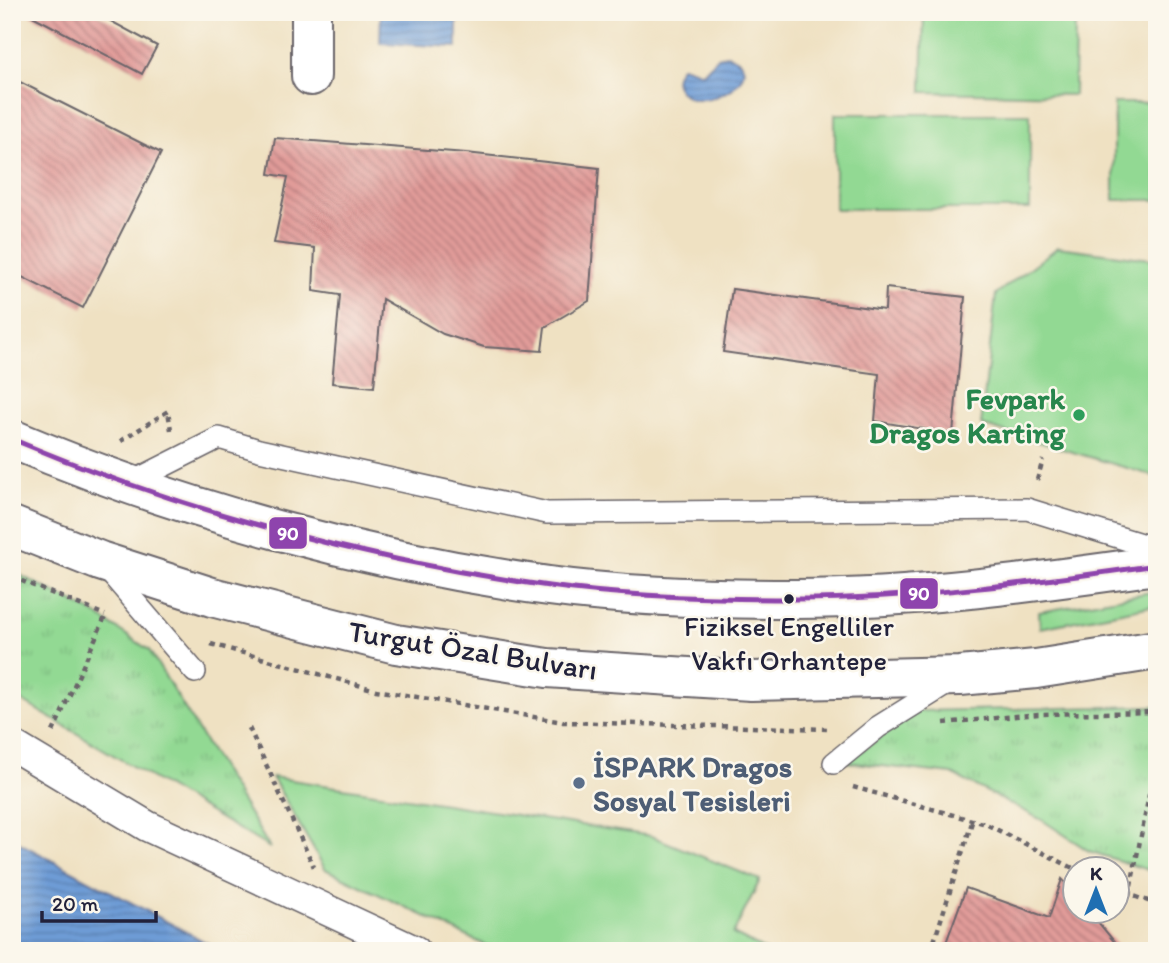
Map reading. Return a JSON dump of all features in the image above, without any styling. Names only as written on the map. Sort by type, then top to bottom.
[{"type":"main road","points":[[311,12],[311,76]]},
{"type":"main road","points":[[12,439],[128,484],[238,517],[405,561],[551,587],[695,597],[798,599],[1024,584],[1157,565]]},
{"type":"main road","name":"Turgut Özal Bulvarı","points":[[12,526],[100,561],[212,597],[396,644],[547,668],[751,681],[960,676],[1036,669],[1157,650]]},
{"type":"street","points":[[12,745],[146,826],[415,951]]},
{"type":"lane","points":[[128,484],[219,438],[260,450],[547,513],[1027,509],[1157,549]]},
{"type":"lane","points":[[100,561],[195,672]]},
{"type":"lane","points":[[834,763],[878,727],[960,676]]},
{"type":"path","points":[[79,467],[168,411],[176,458]]},
{"type":"path","points":[[12,577],[71,602]]},
{"type":"path","points":[[39,761],[106,615]]},
{"type":"path","points":[[947,723],[1038,714],[1157,712]]},
{"type":"path","points":[[249,728],[334,912]]},
{"type":"path","points":[[1130,891],[1157,755]]},
{"type":"path","points":[[842,784],[973,820],[1060,862]]},
{"type":"path","points":[[931,951],[973,820]]},
{"type":"path","points":[[1130,896],[1157,904]]},
{"type":"green space","points":[[924,12],[1075,14],[1074,95],[922,92]]},
{"type":"green space","points":[[1114,103],[1157,103],[1157,200],[1114,200]]},
{"type":"green space","points":[[835,114],[1030,114],[1030,209],[835,209]]},
{"type":"green space","points":[[1058,247],[1157,260],[1157,477],[981,425],[996,294]]},
{"type":"green space","points":[[12,571],[92,612],[149,650],[270,848],[12,695]]},
{"type":"green space","points":[[1157,591],[1157,605],[1040,628],[1039,612]]},
{"type":"green space","points":[[1157,706],[1157,873],[1130,864],[1130,855],[1101,855],[1089,851],[1042,820],[952,774],[846,762],[917,711]]},
{"type":"green space","points":[[272,777],[651,836],[760,880],[733,934],[767,951],[498,951],[325,869]]},
{"type":"water","points":[[381,12],[457,12],[457,47],[380,43]]},
{"type":"water","points":[[727,55],[740,62],[744,72],[729,90],[715,97],[700,99],[687,96],[677,86],[676,75],[682,66],[703,73],[718,57]]},
{"type":"water","points":[[12,839],[222,951],[12,951]]},
{"type":"building","points":[[25,12],[94,12],[157,46],[142,74]]},
{"type":"building","points":[[12,78],[161,153],[83,308],[12,272]]},
{"type":"building","points":[[275,138],[466,153],[599,168],[589,301],[545,327],[542,351],[484,347],[443,334],[382,299],[374,387],[332,383],[340,295],[313,291],[315,248],[274,243],[288,177],[269,174]]},
{"type":"building","points":[[886,288],[965,297],[953,434],[875,421],[879,374],[723,352],[732,289],[885,310]]},
{"type":"building","points":[[1060,885],[1060,925],[1101,925],[1122,951],[943,951],[966,888],[1049,918]]},
{"type":"transit line","name":"90","points":[[12,439],[141,488],[276,530],[412,562],[579,590],[702,598],[840,598],[976,588],[1157,565]]},
{"type":"place","name":"Fevpark Dragos Karting","points":[[1079,415]]},
{"type":"place","name":"Fiziksel Engelliler Vakfı Orhantepe","points":[[789,599]]},
{"type":"place","name":"İSPARK Dragos Sosyal Tesisleri","points":[[579,783]]}]
